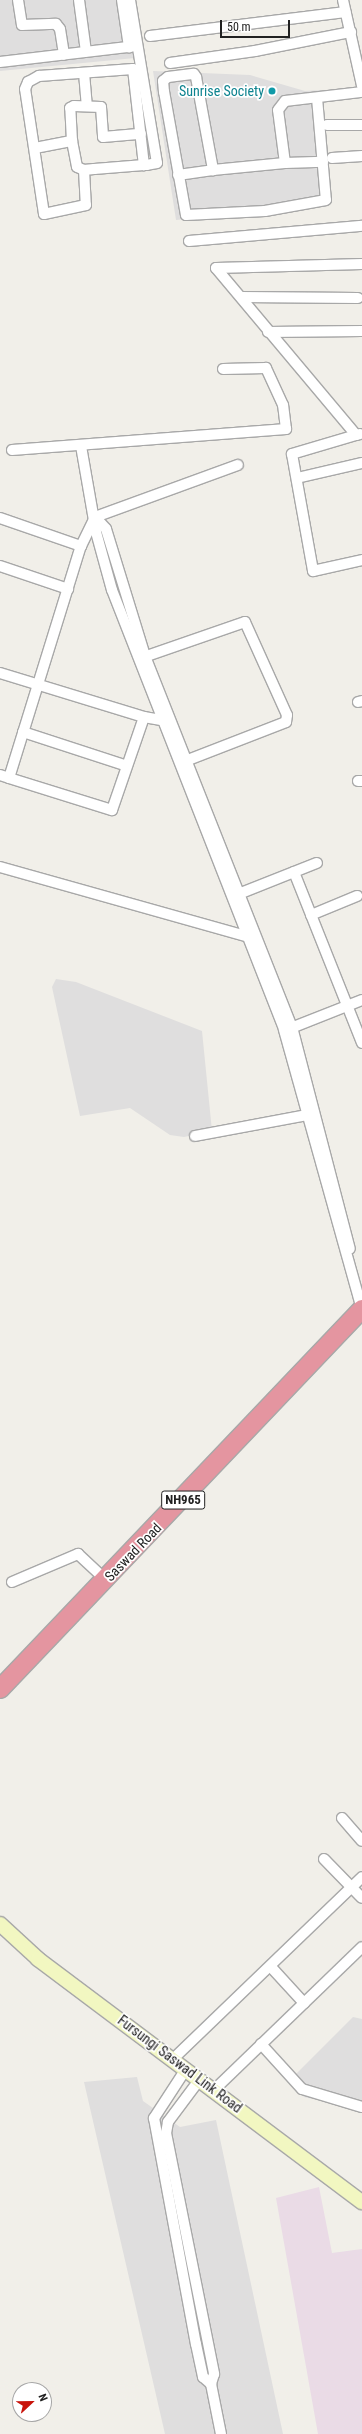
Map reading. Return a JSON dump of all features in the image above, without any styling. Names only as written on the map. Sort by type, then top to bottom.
[{"type":"highway","name":"Saswad Road","points":[[0,1689],[106,1580],[362,1309]]},
{"type":"street","points":[[18,0],[22,25],[56,24],[60,29],[64,55]]},
{"type":"street","points":[[79,0],[86,52]]},
{"type":"street","points":[[87,105],[70,108],[72,141],[77,167],[84,170],[157,163],[122,0]]},
{"type":"street","points":[[130,0],[133,46]]},
{"type":"street","points":[[343,0],[362,86]]},
{"type":"street","points":[[150,36],[346,12]]},
{"type":"street","points":[[170,63],[255,51],[350,32]]},
{"type":"street","points":[[0,62],[133,46]]},
{"type":"street","points":[[84,170],[86,205],[44,214],[26,85],[39,76],[133,69],[144,165]]},
{"type":"street","points":[[84,73],[87,105],[92,109],[101,107],[103,137],[141,134]]},
{"type":"street","points":[[213,170],[196,77],[183,74],[164,81],[178,175],[186,215],[265,211],[326,200],[328,160],[317,98]]},
{"type":"street","points":[[285,163],[278,110],[281,104],[362,92]]},
{"type":"street","points":[[327,125],[362,125]]},
{"type":"street","points":[[35,148],[72,141]]},
{"type":"street","points":[[178,175],[213,170],[362,156]]},
{"type":"street","points":[[189,241],[362,226]]},
{"type":"street","points":[[362,264],[216,268],[268,332],[359,434],[292,454],[313,571],[362,560]]},
{"type":"street","points":[[241,298],[358,298]]},
{"type":"street","points":[[268,332],[362,331]]},
{"type":"street","points":[[12,450],[81,446],[286,429],[283,406],[266,368],[222,369]]},
{"type":"street","points":[[81,446],[95,516],[106,529],[142,657],[288,1029],[362,1309]]},
{"type":"street","points":[[297,478],[362,463]]},
{"type":"street","points":[[144,717],[112,810],[4,776],[23,732],[39,687],[81,546],[95,516],[238,465]]},
{"type":"street","points":[[0,518],[81,546]]},
{"type":"street","points":[[0,566],[68,589]]},
{"type":"street","points":[[142,657],[245,622],[262,653],[287,715],[286,722],[184,762]]},
{"type":"street","points":[[0,673],[39,687],[144,717],[168,721]]},
{"type":"street","points":[[23,732],[127,766]]},
{"type":"street","points":[[236,894],[317,863]]},
{"type":"street","points":[[0,867],[253,938]]},
{"type":"street","points":[[294,872],[362,1043]]},
{"type":"street","points":[[311,915],[357,896]]},
{"type":"street","points":[[288,1029],[362,1000]]},
{"type":"street","points":[[195,1136],[310,1114]]},
{"type":"street","points":[[310,1114],[362,1288]]},
{"type":"street","points":[[12,1582],[78,1554],[106,1580]]},
{"type":"street","points":[[342,1818],[362,1841]]},
{"type":"street","points":[[324,1859],[362,1898]]},
{"type":"street","points":[[174,2059],[352,1889],[362,1877]]},
{"type":"street","name":"Fursungi Saswad Link Road","points":[[0,1924],[38,1959],[174,2059],[362,2202]]},
{"type":"street","points":[[215,2090],[362,1947]]},
{"type":"street","points":[[271,1967],[304,2003]]},
{"type":"street","points":[[261,2044],[302,2089],[362,2107]]},
{"type":"street","points":[[186,2069],[156,2110],[154,2118],[203,2377],[211,2384]]},
{"type":"street","points":[[200,2079],[168,2122],[166,2133],[214,2374],[211,2384],[221,2434]]},
{"type":"shaded area","points":[[0,0],[127,0],[135,58],[0,71]]},
{"type":"shaded area","name":"Sunrise Society","points":[[153,71],[250,75],[305,91],[321,90],[329,206],[176,220]]},
{"type":"shaded area","points":[[56,979],[76,982],[202,1031],[212,1131],[184,1137],[170,1135],[130,1108],[80,1116],[52,987]]},
{"type":"shaded area","points":[[353,2017],[362,2019],[362,2110],[304,2097],[289,2081]]},
{"type":"shaded area","points":[[137,2077],[143,2101],[180,2127],[216,2120],[283,2434],[165,2434],[84,2082]]},
{"type":"shaded area","points":[[319,2187],[332,2253],[362,2249],[362,2434],[318,2434],[276,2198]]},
{"type":"place","name":"Sunrise Society","points":[[272,91]]}]
